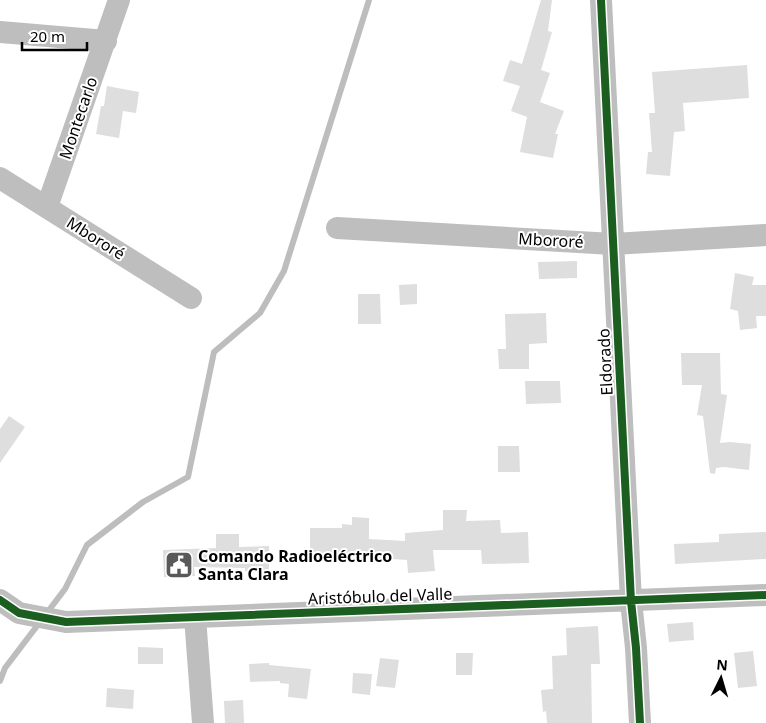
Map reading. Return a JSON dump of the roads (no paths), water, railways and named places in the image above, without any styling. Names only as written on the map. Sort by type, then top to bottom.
[{"type":"street","name":"Montecarlo","points":[[47,207],[119,0]]},
{"type":"street","name":"Eldorado","points":[[601,0],[631,600],[640,723]]},
{"type":"street","points":[[0,32],[106,40]]},
{"type":"street","name":"Mbororé","points":[[0,178],[191,298]]},
{"type":"street","name":"Mbororé","points":[[337,228],[613,244],[766,235]]},
{"type":"street","name":"Aristóbulo del Valle","points":[[0,600],[19,612],[66,622],[766,595]]},
{"type":"street","points":[[196,617],[203,723]]},
{"type":"waterway","points":[[46,614],[65,589],[87,545],[143,502],[188,477],[214,352],[260,313],[284,271],[369,0]]},
{"type":"waterway","points":[[0,681],[5,668],[40,622]]},
{"type":"place","name":"Comando Radioeléctrico Santa Clara","points":[[179,565]]}]
